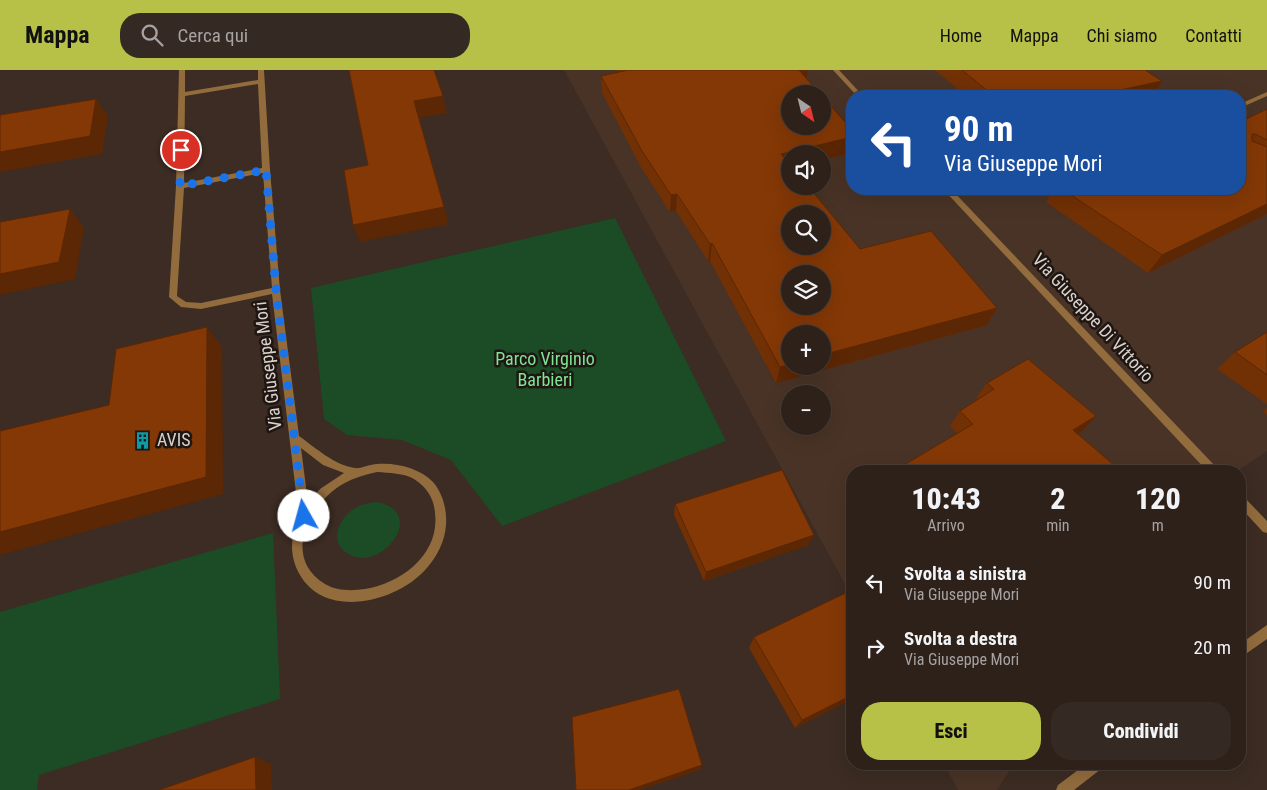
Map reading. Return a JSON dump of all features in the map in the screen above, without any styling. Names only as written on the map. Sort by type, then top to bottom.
[{"type":"street","name":"Via Giuseppe Mori","points":[[182,70],[180,186],[173,297],[184,305],[201,306],[276,290]]},
{"type":"street","name":"Via Giuseppe Mori","points":[[261,70],[266,170],[276,290],[304,516]]},
{"type":"street","points":[[836,70],[854,90]]},
{"type":"street","points":[[182,94],[262,82]]},
{"type":"street","points":[[1246,103],[1267,94]]},
{"type":"street","points":[[180,186],[266,170]]},
{"type":"street","name":"Via Giuseppe Di Vittorio","points":[[954,195],[1207,465]]},
{"type":"street","name":"Via Giuseppe Mori","points":[[294,438],[327,462],[355,473]]},
{"type":"street","name":"Via Giuseppe Mori","points":[[377,468],[398,469],[417,476],[431,487],[440,503],[442,522],[437,543],[423,564],[402,582],[377,594],[350,597],[326,592],[308,578],[298,560],[296,538],[304,516],[317,498],[335,484],[355,473],[377,468]]},
{"type":"street","points":[[1246,506],[1267,528]]},
{"type":"street","points":[[1246,647],[1267,631]]},
{"type":"street","points":[[1063,790],[1088,770]]},
{"type":"shaded area","points":[[564,70],[1267,70],[1267,451],[1246,465],[846,465],[846,586]]},
{"type":"shaded area","points":[[947,770],[1010,770],[997,790],[958,790]]},
{"type":"green space","name":"Parco Virginio Barbieri","points":[[615,218],[726,441],[502,526],[451,460],[402,440],[347,435],[324,419],[311,288]]},
{"type":"green space","points":[[376,502],[392,508],[399,517],[399,528],[394,540],[385,549],[373,556],[360,558],[347,553],[341,548],[338,541],[338,528],[351,511],[357,507]]},
{"type":"green space","points":[[273,533],[280,699],[39,775],[37,790],[0,790],[0,612]]},
{"type":"building","points":[[349,70],[434,70],[443,96],[414,101],[444,207],[353,225],[344,170],[368,165]]},
{"type":"building","points":[[628,70],[799,70],[812,85],[781,85],[781,135],[831,135],[831,106],[846,123],[846,138],[819,145],[781,145],[781,195],[815,195],[824,205],[781,205],[781,255],[831,255],[831,214],[860,249],[931,231],[997,308],[831,353],[831,325],[781,325],[780,367],[712,243],[710,244],[677,194],[671,195],[642,151],[601,76]]},
{"type":"building","points":[[962,70],[1145,70],[1162,81],[1120,90],[987,90]]},
{"type":"building","points":[[96,99],[90,136],[0,152],[0,115]]},
{"type":"building","points":[[1267,109],[1267,140],[1252,134],[1252,141],[1267,147],[1267,204],[1162,255],[1071,195],[1246,195],[1246,119]]},
{"type":"building","points":[[70,209],[59,262],[0,274],[0,222]]},
{"type":"building","name":"AVIS","points":[[207,327],[206,477],[0,532],[0,431],[109,405],[116,349]]},
{"type":"building","points":[[1267,332],[1267,375],[1235,352]]},
{"type":"building","points":[[1028,359],[1096,416],[1073,430],[1114,465],[904,465],[973,424],[960,411],[994,389],[987,383]]},
{"type":"building","points":[[782,470],[814,535],[706,572],[675,504]]},
{"type":"building","points":[[846,593],[846,698],[802,720],[754,637]]},
{"type":"building","points":[[679,689],[702,765],[629,790],[576,790],[572,717]]},
{"type":"building","points":[[255,757],[256,790],[159,790]]},
{"type":"place","name":"AVIS","points":[[143,440]]},
{"type":"route","points":[[181,150],[180,186],[266,170],[276,290],[304,516]]}]
